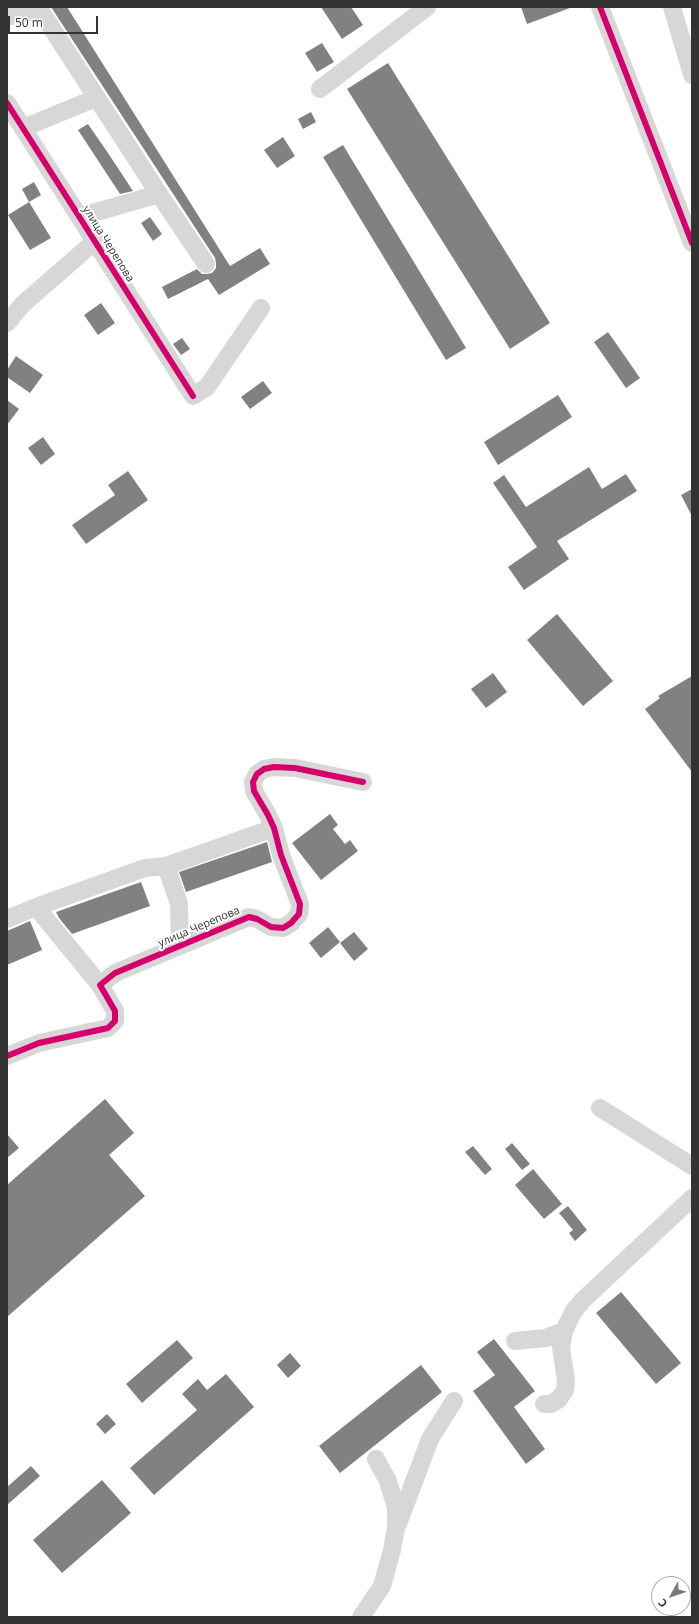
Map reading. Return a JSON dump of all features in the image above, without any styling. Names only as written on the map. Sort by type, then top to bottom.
[{"type":"street","points":[[320,89],[427,7]]},
{"type":"street","points":[[600,7],[692,242]]},
{"type":"street","points":[[672,7],[692,75]]},
{"type":"street","points":[[7,18],[39,9],[206,264]]},
{"type":"street","points":[[23,128],[96,98]]},
{"type":"street","name":"улица Черепова","points":[[7,103],[193,396],[207,387],[261,308]]},
{"type":"street","points":[[79,217],[159,194]]},
{"type":"street","name":"улица Черепова","points":[[7,323],[23,304],[94,242]]},
{"type":"street","name":"улица Черепова","points":[[100,985],[115,973],[249,917],[257,919],[271,927],[283,928],[291,923],[299,914],[300,904],[281,855],[274,828],[254,791],[253,782],[258,774],[264,769],[274,767],[295,768],[363,782]]},
{"type":"street","points":[[7,919],[36,907],[145,868],[166,866],[274,828]]},
{"type":"street","points":[[166,866],[180,904],[180,946]]},
{"type":"street","points":[[7,1056],[39,1044],[108,1028],[115,1021],[115,1011],[100,985],[36,907]]},
{"type":"street","points":[[600,1108],[692,1166]]},
{"type":"street","points":[[544,1404],[551,1404],[559,1399],[565,1390],[566,1380],[561,1347],[564,1331],[573,1312],[583,1300],[692,1198]]},
{"type":"street","points":[[515,1341],[546,1338],[564,1331]]},
{"type":"street","points":[[361,1617],[382,1586],[396,1527],[430,1438],[454,1401]]},
{"type":"street","points":[[376,1460],[388,1481],[394,1501],[396,1508],[396,1527]]},
{"type":"building","points":[[51,7],[67,7],[230,266],[260,248],[270,264],[219,295],[208,279],[168,299],[162,287],[197,269],[202,274],[212,273],[216,268],[215,258]]},
{"type":"building","points":[[321,7],[351,7],[363,25],[342,39]]},
{"type":"building","points":[[521,7],[570,7],[570,8],[527,24]]},
{"type":"building","points":[[322,43],[334,62],[317,72],[305,53]]},
{"type":"building","points":[[388,63],[550,323],[510,349],[347,89]]},
{"type":"building","points":[[311,112],[316,122],[303,129],[298,119]]},
{"type":"building","points":[[88,124],[133,191],[120,194],[78,130]]},
{"type":"building","points":[[283,137],[295,156],[277,168],[264,150]]},
{"type":"building","points":[[343,145],[466,348],[446,360],[323,157]]},
{"type":"building","points":[[34,182],[41,195],[29,202],[22,189]]},
{"type":"building","points":[[29,202],[51,238],[30,250],[8,215]]},
{"type":"building","points":[[150,217],[162,234],[153,241],[141,223]]},
{"type":"building","points":[[101,303],[115,323],[98,335],[84,315]]},
{"type":"building","points":[[608,332],[640,378],[626,388],[594,342]]},
{"type":"building","points":[[182,338],[190,349],[181,355],[173,344]]},
{"type":"building","points":[[16,356],[43,375],[30,393],[7,377],[7,370]]},
{"type":"building","points":[[263,381],[272,393],[250,409],[241,397]]},
{"type":"building","points":[[558,395],[572,417],[498,465],[484,442]]},
{"type":"building","points":[[7,400],[19,409],[7,425]]},
{"type":"building","points":[[43,437],[55,454],[41,465],[28,448]]},
{"type":"building","points":[[589,467],[602,489],[626,474],[637,491],[557,541],[569,559],[524,590],[508,567],[537,547],[493,483],[504,475],[526,507]]},
{"type":"building","points":[[128,471],[148,500],[86,544],[72,525],[115,495],[108,485]]},
{"type":"building","points":[[692,489],[692,516],[681,495]]},
{"type":"building","points":[[557,614],[613,681],[583,706],[527,640]]},
{"type":"building","points":[[493,673],[507,692],[486,708],[471,689]]},
{"type":"building","points":[[692,676],[692,772],[645,709],[660,698],[658,696]]},
{"type":"building","points":[[330,814],[338,825],[333,829],[345,844],[350,840],[358,851],[321,880],[292,843]]},
{"type":"building","points":[[267,842],[272,862],[186,892],[179,872]]},
{"type":"building","points":[[141,882],[150,906],[72,934],[56,912]]},
{"type":"building","points":[[30,921],[42,950],[7,965],[7,931]]},
{"type":"building","points":[[328,927],[340,942],[321,958],[309,943]]},
{"type":"building","points":[[354,932],[368,949],[354,961],[340,943]]},
{"type":"building","points":[[105,1099],[134,1133],[109,1155],[145,1196],[7,1317],[7,1185]]},
{"type":"building","points":[[7,1134],[19,1148],[7,1158]]},
{"type":"building","points":[[512,1143],[530,1164],[522,1170],[505,1149]]},
{"type":"building","points":[[473,1146],[492,1169],[485,1175],[465,1152]]},
{"type":"building","points":[[533,1169],[562,1204],[544,1219],[515,1185]]},
{"type":"building","points":[[568,1206],[587,1230],[575,1241],[569,1233],[573,1230],[559,1213]]},
{"type":"building","points":[[621,1292],[681,1363],[656,1384],[596,1313]]},
{"type":"building","points":[[494,1339],[535,1391],[514,1407],[545,1449],[526,1464],[473,1391],[495,1375],[477,1352]]},
{"type":"building","points":[[177,1340],[193,1358],[142,1403],[126,1384]]},
{"type":"building","points":[[290,1353],[301,1366],[288,1378],[277,1365]]},
{"type":"building","points":[[421,1365],[442,1392],[340,1473],[319,1446]]},
{"type":"building","points":[[226,1374],[254,1407],[154,1495],[130,1468],[197,1410],[182,1394],[198,1379],[207,1390]]},
{"type":"building","points":[[107,1414],[116,1424],[105,1434],[96,1424]]},
{"type":"building","points":[[31,1466],[40,1476],[7,1505],[7,1487]]},
{"type":"building","points":[[102,1480],[131,1513],[62,1573],[33,1540]]},
{"type":"cycle path","points":[[600,7],[692,243]]},
{"type":"cycle path","points":[[7,103],[193,396]]},
{"type":"cycle path","points":[[7,1056],[39,1043],[108,1028],[115,1021],[115,1011],[100,985],[115,973],[249,917],[257,919],[271,927],[283,928],[291,923],[299,914],[300,904],[281,855],[274,828],[254,791],[253,782],[257,774],[264,769],[274,767],[295,768],[363,782]]}]
